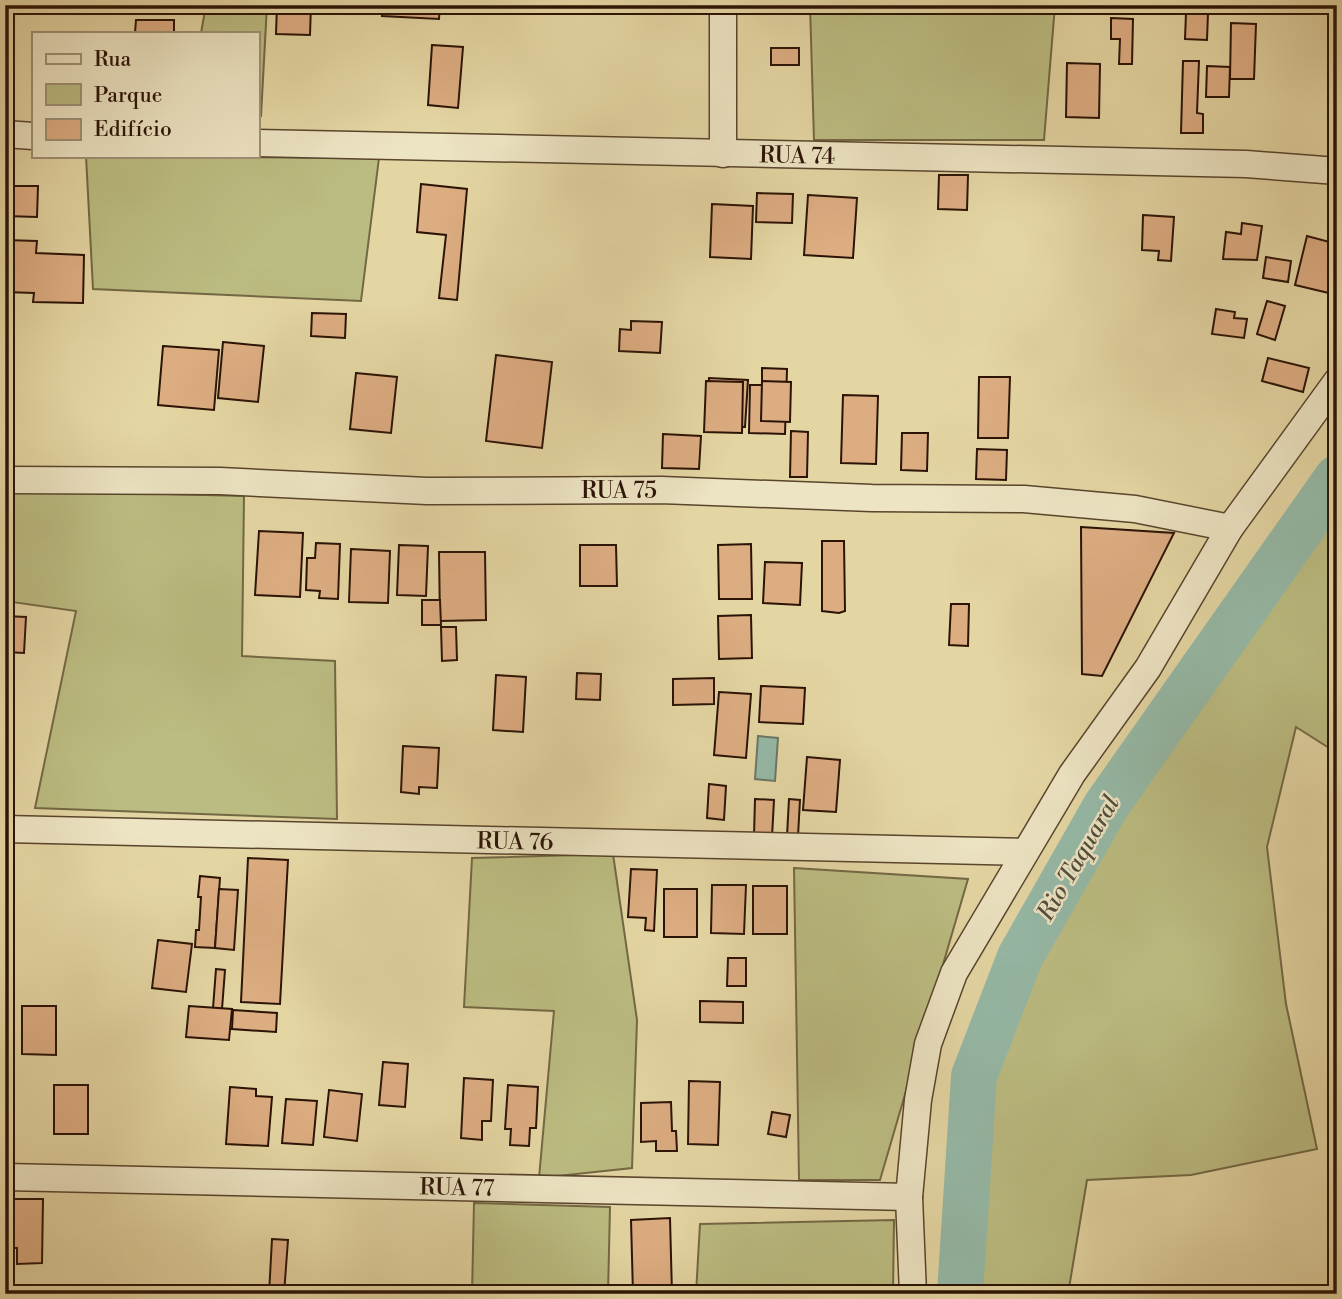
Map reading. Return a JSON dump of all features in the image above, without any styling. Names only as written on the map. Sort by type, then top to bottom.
[{"type":"street","points":[[723,5],[723,154]]},
{"type":"street","points":[[5,134],[32,136]]},
{"type":"street","name":"RUA 74","points":[[259,143],[1246,164],[1337,171]]},
{"type":"street","points":[[912,1294],[909,1198],[918,1100],[928,1044],[954,973],[1072,774],[1148,668],[1230,528],[1337,381]]},
{"type":"street","name":"RUA 75","points":[[5,480],[220,481],[427,491],[662,490],[872,498],[1024,499],[1135,509],[1230,528]]},
{"type":"street","name":"RUA 76","points":[[5,829],[1025,852]]},
{"type":"street","name":"RUA 77","points":[[5,1177],[909,1198]]},
{"type":"green space","points":[[206,5],[267,5],[261,116],[259,32],[201,32]]},
{"type":"green space","points":[[810,5],[1055,5],[1044,140],[814,140]]},
{"type":"green space","points":[[86,158],[379,158],[361,301],[93,289]]},
{"type":"green space","points":[[5,490],[244,496],[242,656],[335,661],[337,819],[35,808],[76,611],[5,601]]},
{"type":"green space","points":[[1337,495],[1337,753],[1296,727],[1267,847],[1286,1004],[1317,1149],[1191,1175],[1087,1180],[1068,1294],[975,1294],[974,1267],[988,1079],[1027,954]]},
{"type":"green space","points":[[613,854],[637,1020],[632,1168],[539,1178],[554,1011],[464,1007],[472,858]]},
{"type":"green space","points":[[794,868],[968,879],[880,1180],[799,1180]]},
{"type":"green space","points":[[474,1203],[610,1207],[608,1294],[472,1294]]},
{"type":"green space","points":[[894,1220],[893,1294],[696,1294],[700,1224]]},
{"type":"shaded area","points":[[758,736],[778,738],[775,781],[755,779]]},
{"type":"building","points":[[277,5],[311,5],[310,35],[276,34]]},
{"type":"building","points":[[383,5],[440,5],[439,19],[382,16]]},
{"type":"building","points":[[1186,13],[1208,13],[1207,40],[1185,39]]},
{"type":"building","points":[[1111,18],[1133,19],[1132,64],[1119,64],[1120,39],[1111,39]]},
{"type":"building","points":[[136,20],[174,20],[174,32],[135,32]]},
{"type":"building","points":[[1231,23],[1256,24],[1254,79],[1230,79]]},
{"type":"building","points":[[432,45],[463,47],[458,108],[428,105]]},
{"type":"building","points":[[771,48],[799,48],[799,65],[771,65]]},
{"type":"building","points":[[1183,61],[1199,61],[1197,113],[1203,114],[1203,133],[1181,133]]},
{"type":"building","points":[[1067,63],[1100,64],[1099,118],[1066,117]]},
{"type":"building","points":[[1207,66],[1230,67],[1229,97],[1206,97]]},
{"type":"building","points":[[939,175],[968,175],[967,210],[938,209]]},
{"type":"building","points":[[421,184],[467,189],[457,300],[439,298],[446,235],[417,232]]},
{"type":"building","points":[[5,186],[38,186],[37,217],[5,216]]},
{"type":"building","points":[[757,193],[793,194],[792,223],[756,222]]},
{"type":"building","points":[[808,195],[857,198],[853,258],[804,255]]},
{"type":"building","points":[[712,204],[753,206],[751,259],[710,257]]},
{"type":"building","points":[[1143,215],[1174,217],[1171,261],[1158,260],[1159,251],[1142,250]]},
{"type":"building","points":[[1242,223],[1262,226],[1257,260],[1223,259],[1226,232],[1241,234]]},
{"type":"building","points":[[1307,236],[1337,244],[1337,277],[1333,294],[1295,285]]},
{"type":"building","points":[[5,240],[37,241],[36,253],[84,255],[83,303],[33,302],[34,293],[5,292]]},
{"type":"building","points":[[1266,257],[1291,261],[1288,282],[1263,278]]},
{"type":"building","points":[[1267,301],[1285,306],[1275,340],[1257,334]]},
{"type":"building","points":[[1216,309],[1235,312],[1234,318],[1247,319],[1244,338],[1212,334]]},
{"type":"building","points":[[312,313],[346,314],[345,338],[311,336]]},
{"type":"building","points":[[631,321],[662,322],[660,353],[619,351],[620,329],[631,330]]},
{"type":"building","points":[[223,342],[264,346],[258,402],[218,398]]},
{"type":"building","points":[[163,346],[219,350],[214,410],[158,405]]},
{"type":"building","points":[[496,355],[552,362],[542,448],[486,441]]},
{"type":"building","points":[[1268,358],[1309,368],[1303,392],[1262,381]]},
{"type":"building","points":[[762,368],[787,369],[785,434],[749,433],[750,385],[762,385]]},
{"type":"building","points":[[356,373],[397,377],[391,433],[350,429]]},
{"type":"building","points":[[979,377],[1010,377],[1008,438],[978,438]]},
{"type":"building","points":[[709,378],[748,380],[745,427],[706,425]]},
{"type":"building","points":[[706,381],[743,382],[742,433],[704,432]]},
{"type":"building","points":[[762,381],[791,382],[790,422],[761,421]]},
{"type":"building","points":[[843,395],[878,396],[876,464],[841,463]]},
{"type":"building","points":[[791,431],[808,432],[807,477],[790,477]]},
{"type":"building","points":[[902,433],[928,433],[927,471],[901,470]]},
{"type":"building","points":[[663,434],[701,436],[699,469],[662,468]]},
{"type":"building","points":[[977,449],[1007,450],[1006,480],[976,479]]},
{"type":"building","points":[[1081,527],[1174,533],[1102,676],[1082,674]]},
{"type":"building","points":[[259,531],[303,533],[300,597],[255,595]]},
{"type":"building","points":[[822,541],[844,541],[845,611],[839,613],[822,611]]},
{"type":"building","points":[[316,543],[340,544],[338,599],[319,598],[320,591],[306,590],[307,558],[315,558]]},
{"type":"building","points":[[751,544],[752,599],[719,599],[718,545]]},
{"type":"building","points":[[399,545],[428,546],[426,596],[397,595]]},
{"type":"building","points":[[580,545],[616,545],[617,586],[580,586]]},
{"type":"building","points":[[351,549],[390,551],[388,603],[349,602]]},
{"type":"building","points":[[439,552],[485,552],[486,620],[440,621]]},
{"type":"building","points":[[765,562],[802,563],[800,605],[763,603]]},
{"type":"building","points":[[422,600],[440,600],[441,625],[422,625]]},
{"type":"building","points":[[951,604],[969,604],[968,646],[949,645]]},
{"type":"building","points":[[751,615],[752,658],[719,659],[718,616]]},
{"type":"building","points":[[5,616],[26,617],[24,653],[5,652]]},
{"type":"building","points":[[441,627],[456,627],[457,660],[442,661]]},
{"type":"building","points":[[577,673],[601,674],[600,700],[576,699]]},
{"type":"building","points":[[496,675],[526,677],[523,732],[493,730]]},
{"type":"building","points":[[714,678],[714,704],[673,705],[673,679]]},
{"type":"building","points":[[761,686],[805,688],[803,724],[759,722]]},
{"type":"building","points":[[719,692],[751,694],[746,758],[714,755]]},
{"type":"building","points":[[403,746],[439,748],[437,788],[419,787],[419,794],[401,792]]},
{"type":"building","points":[[807,757],[840,760],[836,812],[803,810]]},
{"type":"building","points":[[709,784],[726,786],[724,820],[707,818]]},
{"type":"building","points":[[755,799],[774,800],[772,837],[754,836]]},
{"type":"building","points":[[789,799],[800,800],[798,836],[787,836]]},
{"type":"building","points":[[248,858],[288,860],[280,1004],[241,1002]]},
{"type":"building","points":[[631,869],[657,870],[654,931],[645,930],[646,918],[628,917]]},
{"type":"building","points":[[200,876],[220,878],[215,948],[195,947],[196,930],[199,930]]},
{"type":"building","points":[[712,885],[746,885],[744,934],[711,933]]},
{"type":"building","points":[[753,886],[787,886],[787,934],[753,934]]},
{"type":"building","points":[[219,889],[238,890],[234,950],[215,948]]},
{"type":"building","points":[[664,889],[697,889],[697,937],[664,937]]},
{"type":"building","points":[[158,940],[192,944],[186,992],[152,988]]},
{"type":"building","points":[[728,958],[746,958],[746,986],[727,986]]},
{"type":"building","points":[[216,969],[225,970],[222,1009],[213,1008]]},
{"type":"building","points":[[700,1001],[743,1002],[743,1023],[700,1022]]},
{"type":"building","points":[[22,1006],[56,1006],[56,1055],[22,1054]]},
{"type":"building","points":[[189,1006],[232,1009],[229,1040],[186,1037]]},
{"type":"building","points":[[233,1010],[277,1013],[276,1032],[232,1029]]},
{"type":"building","points":[[383,1062],[408,1064],[405,1107],[379,1105]]},
{"type":"building","points":[[464,1078],[493,1080],[491,1121],[482,1121],[482,1140],[461,1138]]},
{"type":"building","points":[[689,1081],[720,1082],[718,1145],[688,1144]]},
{"type":"building","points":[[54,1085],[88,1085],[88,1134],[54,1134]]},
{"type":"building","points":[[508,1085],[538,1087],[536,1128],[530,1128],[529,1146],[510,1145],[511,1129],[505,1129]]},
{"type":"building","points":[[230,1087],[256,1089],[256,1096],[272,1097],[268,1146],[226,1144]]},
{"type":"building","points":[[329,1090],[362,1094],[357,1141],[324,1137]]},
{"type":"building","points":[[286,1099],[317,1101],[313,1145],[282,1143]]},
{"type":"building","points":[[671,1102],[672,1131],[676,1131],[677,1151],[656,1151],[656,1141],[641,1142],[641,1103]]},
{"type":"building","points":[[772,1112],[790,1115],[786,1137],[768,1134]]},
{"type":"building","points":[[7,1199],[43,1199],[42,1263],[17,1264],[17,1248],[5,1248]]},
{"type":"building","points":[[670,1218],[672,1294],[633,1294],[631,1220]]},
{"type":"building","points":[[272,1239],[288,1240],[284,1294],[269,1294]]},
{"type":"waterway","name":"Rio Taquaral","points":[[960,1294],[974,1076],[1020,957],[1106,806],[1337,478]]}]
